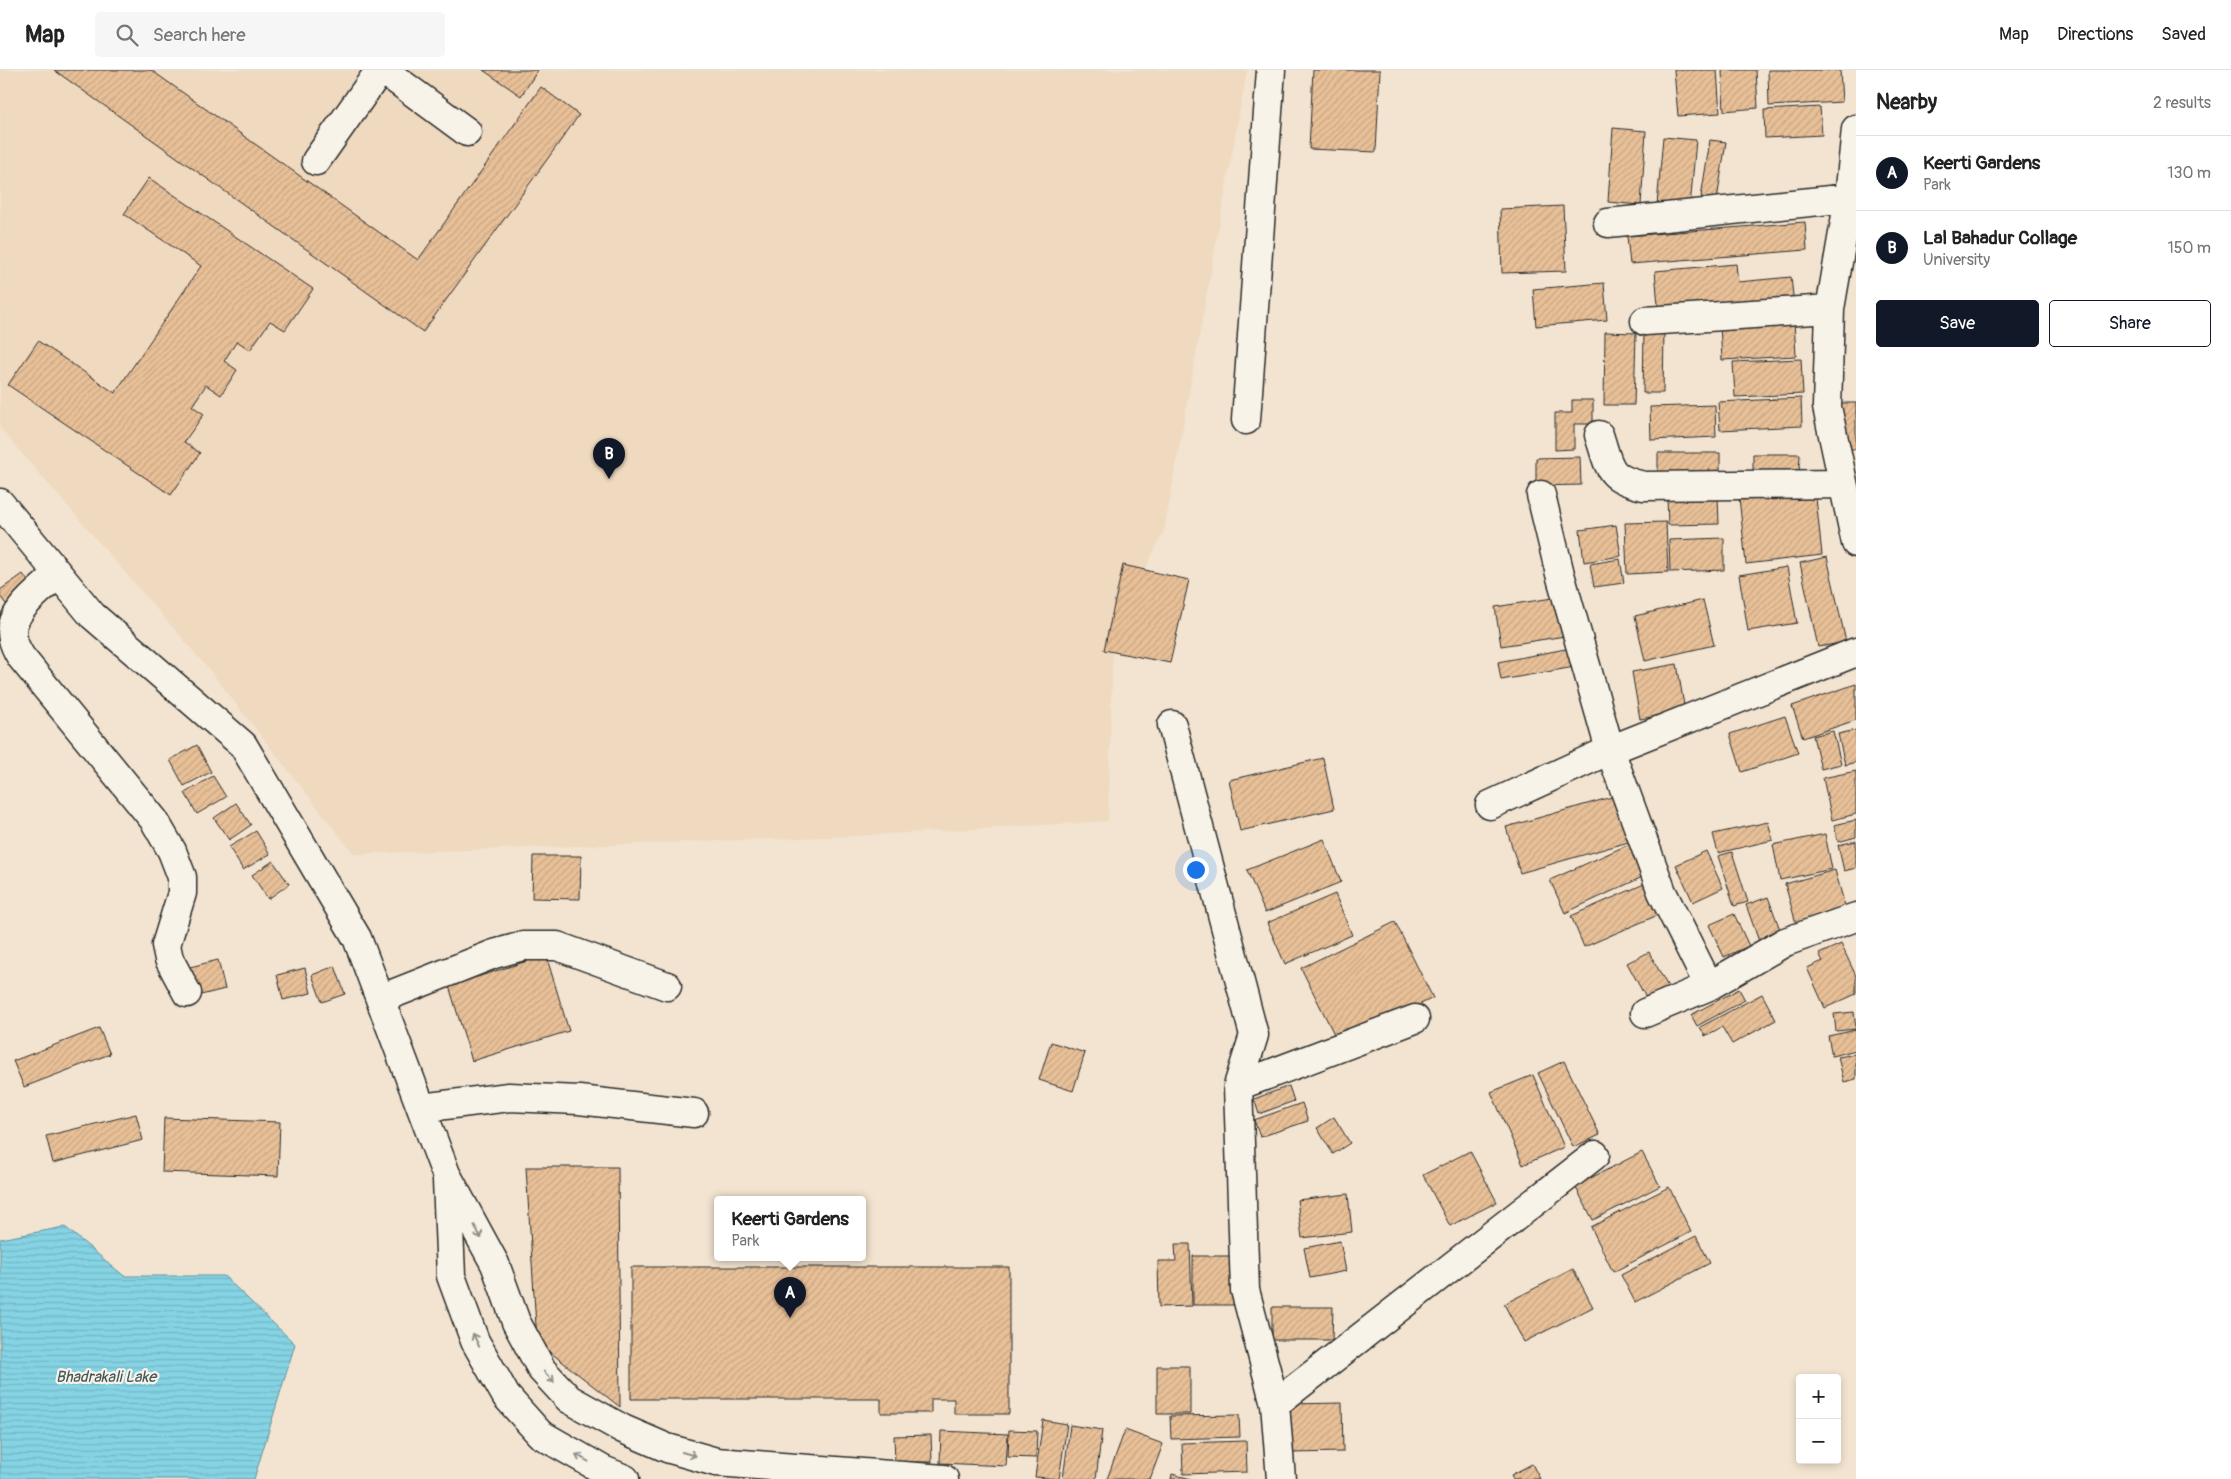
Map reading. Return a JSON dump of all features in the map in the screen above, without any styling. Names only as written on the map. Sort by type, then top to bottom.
[{"type":"street","points":[[316,161],[381,70],[467,132]]},
{"type":"street","points":[[1246,420],[1271,70]]},
{"type":"street","points":[[1856,129],[1849,198],[1830,309],[1827,407],[1856,543]]},
{"type":"street","points":[[1608,223],[1849,198]]},
{"type":"street","points":[[1645,321],[1830,309]]},
{"type":"street","points":[[1599,435],[1610,468],[1623,482],[1637,484],[1843,484]]},
{"type":"street","points":[[1541,495],[1560,574],[1610,750],[1662,892],[1709,986]]},
{"type":"street","points":[[0,503],[92,615],[243,745],[357,938],[446,1174],[495,1264],[516,1322],[542,1370],[569,1399],[622,1429],[667,1448],[716,1462],[944,1479]]},
{"type":"street","points":[[58,574],[16,615],[12,625],[13,640],[21,658],[154,820],[172,851],[182,877],[182,893],[166,945],[169,959],[187,993]]},
{"type":"street","points":[[1490,805],[1610,750],[1856,652]]},
{"type":"street","points":[[1172,725],[1254,1035],[1238,1086],[1245,1290],[1275,1404],[1281,1479]]},
{"type":"street","points":[[1645,1013],[1709,986],[1785,942],[1856,917]]},
{"type":"street","points":[[380,999],[494,954],[523,946],[557,946],[667,986]]},
{"type":"street","points":[[1238,1086],[1415,1019]]},
{"type":"street","points":[[421,1108],[509,1097],[579,1100],[694,1113]]},
{"type":"street","points":[[1275,1404],[1595,1155]]},
{"type":"street","points":[[446,1174],[451,1276],[475,1341],[506,1396],[540,1434],[603,1470],[626,1479]]},
{"type":"shaded area","points":[[0,70],[1247,70],[1164,531],[1113,634],[1108,821],[852,836],[354,854],[208,668],[0,428]]},
{"type":"water","name":"Bhadrakali Lake","points":[[65,1227],[124,1276],[224,1276],[295,1344],[254,1479],[0,1479],[0,1239]]},
{"type":"building","points":[[54,70],[151,70],[418,260],[541,87],[579,115],[423,332]]},
{"type":"building","points":[[483,70],[538,70],[521,96]]},
{"type":"building","points":[[1313,70],[1380,70],[1376,152],[1309,149]]},
{"type":"building","points":[[1674,70],[1717,70],[1720,113],[1678,116]]},
{"type":"building","points":[[1722,70],[1756,70],[1758,108],[1724,111]]},
{"type":"building","points":[[1768,70],[1840,70],[1842,102],[1769,106]]},
{"type":"building","points":[[1820,107],[1822,135],[1765,138],[1764,110]]},
{"type":"building","points":[[1613,128],[1646,131],[1641,205],[1608,202]]},
{"type":"building","points":[[1663,137],[1696,140],[1690,207],[1657,205]]},
{"type":"building","points":[[1710,140],[1726,142],[1717,200],[1701,197]]},
{"type":"building","points":[[149,178],[313,289],[285,330],[270,321],[250,350],[237,341],[224,361],[237,370],[221,395],[206,385],[192,406],[204,414],[184,442],[200,453],[171,495],[8,385],[38,341],[115,393],[201,266],[124,214]]},
{"type":"building","points":[[1563,206],[1566,271],[1502,273],[1500,209]]},
{"type":"building","points":[[1805,222],[1807,250],[1630,264],[1627,236]]},
{"type":"building","points":[[1736,264],[1738,282],[1791,277],[1794,305],[1659,317],[1655,271]]},
{"type":"building","points":[[1604,283],[1607,320],[1536,326],[1533,289]]},
{"type":"building","points":[[1794,321],[1796,356],[1722,360],[1720,325]]},
{"type":"building","points":[[1644,330],[1664,331],[1663,393],[1643,393]]},
{"type":"building","points":[[1605,332],[1636,333],[1634,405],[1604,405]]},
{"type":"building","points":[[1801,359],[1803,394],[1735,397],[1733,362]]},
{"type":"building","points":[[1801,398],[1802,426],[1720,430],[1718,402]]},
{"type":"building","points":[[1572,400],[1593,400],[1593,424],[1574,424],[1574,449],[1555,450],[1555,413],[1572,413]]},
{"type":"building","points":[[1837,403],[1856,403],[1856,449],[1839,449]]},
{"type":"building","points":[[1715,405],[1716,437],[1651,440],[1650,407]]},
{"type":"building","points":[[1658,453],[1720,453],[1720,480],[1658,480]]},
{"type":"building","points":[[1753,454],[1800,454],[1799,474],[1753,474]]},
{"type":"building","points":[[1580,457],[1581,485],[1536,486],[1536,458]]},
{"type":"building","points":[[1815,488],[1822,555],[1746,564],[1739,497]]},
{"type":"building","points":[[1718,496],[1719,524],[1668,525],[1667,497]]},
{"type":"building","points":[[1666,522],[1668,572],[1627,574],[1625,523]]},
{"type":"building","points":[[1616,525],[1621,556],[1584,562],[1580,530]]},
{"type":"building","points":[[1724,538],[1724,570],[1670,572],[1669,540]]},
{"type":"building","points":[[1827,557],[1846,642],[1818,647],[1800,563]]},
{"type":"building","points":[[1620,559],[1624,583],[1594,587],[1590,564]]},
{"type":"building","points":[[1123,565],[1189,580],[1170,663],[1104,650]]},
{"type":"building","points":[[1787,567],[1797,623],[1748,631],[1739,575]]},
{"type":"building","points":[[23,574],[36,593],[11,611],[0,596],[0,590]]},
{"type":"building","points":[[1559,597],[1565,636],[1501,646],[1495,607]]},
{"type":"building","points":[[1703,600],[1714,645],[1645,661],[1635,616]]},
{"type":"building","points":[[1576,647],[1580,666],[1501,680],[1498,662]]},
{"type":"building","points":[[1677,664],[1685,711],[1640,719],[1632,672]]},
{"type":"building","points":[[1856,684],[1856,720],[1803,738],[1792,706]]},
{"type":"building","points":[[1785,716],[1798,753],[1742,772],[1730,734]]},
{"type":"building","points":[[1856,730],[1856,762],[1845,765],[1838,734]]},
{"type":"building","points":[[1833,731],[1841,764],[1821,769],[1813,736]]},
{"type":"building","points":[[197,745],[211,772],[184,786],[170,760]]},
{"type":"building","points":[[1323,758],[1334,809],[1240,831],[1229,780]]},
{"type":"building","points":[[1856,771],[1856,814],[1832,820],[1823,778]]},
{"type":"building","points":[[213,776],[226,797],[197,814],[185,793]]},
{"type":"building","points":[[1619,795],[1632,841],[1520,873],[1506,827]]},
{"type":"building","points":[[236,803],[251,825],[229,840],[214,818]]},
{"type":"building","points":[[1856,820],[1856,837],[1838,842],[1834,825]]},
{"type":"building","points":[[1768,822],[1773,840],[1718,853],[1713,834]]},
{"type":"building","points":[[256,831],[270,854],[243,870],[229,847]]},
{"type":"building","points":[[1825,834],[1832,869],[1780,880],[1773,845]]},
{"type":"building","points":[[1324,839],[1341,882],[1265,913],[1247,870]]},
{"type":"building","points":[[1856,841],[1856,868],[1844,871],[1838,845]]},
{"type":"building","points":[[1634,842],[1649,874],[1565,913],[1550,880]]},
{"type":"building","points":[[1706,851],[1723,888],[1693,902],[1676,865]]},
{"type":"building","points":[[1732,852],[1748,902],[1734,906],[1718,856]]},
{"type":"building","points":[[533,856],[581,856],[580,899],[532,898]]},
{"type":"building","points":[[273,861],[289,884],[268,899],[252,875]]},
{"type":"building","points":[[1835,870],[1847,913],[1797,927],[1785,884]]},
{"type":"building","points":[[1651,881],[1665,912],[1584,947],[1571,916]]},
{"type":"building","points":[[1335,894],[1352,935],[1285,964],[1267,923]]},
{"type":"building","points":[[1768,897],[1782,935],[1760,944],[1746,905]]},
{"type":"building","points":[[1734,914],[1749,946],[1724,957],[1709,925]]},
{"type":"building","points":[[1395,922],[1433,998],[1339,1044],[1301,968]]},
{"type":"building","points":[[1841,944],[1856,976],[1856,994],[1825,1008],[1807,968],[1823,961],[1819,954]]},
{"type":"building","points":[[1649,952],[1673,996],[1651,1007],[1627,963]]},
{"type":"building","points":[[546,955],[569,1031],[472,1061],[449,986]]},
{"type":"building","points":[[218,960],[225,989],[197,996],[190,967]]},
{"type":"building","points":[[335,966],[345,994],[322,1002],[312,975]]},
{"type":"building","points":[[305,968],[311,993],[283,1000],[277,975]]},
{"type":"building","points":[[1739,989],[1745,1000],[1697,1026],[1691,1015]]},
{"type":"building","points":[[1762,994],[1776,1020],[1732,1044],[1722,1027],[1705,1036],[1700,1027]]},
{"type":"building","points":[[1854,1012],[1856,1029],[1836,1031],[1834,1014]]},
{"type":"building","points":[[99,1028],[110,1054],[24,1087],[13,1061]]},
{"type":"building","points":[[1856,1030],[1856,1050],[1832,1056],[1828,1036]]},
{"type":"building","points":[[1051,1042],[1085,1053],[1073,1091],[1039,1080]]},
{"type":"building","points":[[1856,1054],[1856,1079],[1844,1082],[1838,1057]]},
{"type":"building","points":[[1564,1061],[1600,1135],[1573,1147],[1538,1073]]},
{"type":"building","points":[[1533,1075],[1564,1147],[1523,1165],[1491,1092]]},
{"type":"building","points":[[1289,1086],[1294,1101],[1259,1114],[1254,1099]]},
{"type":"building","points":[[1302,1103],[1308,1121],[1260,1137],[1254,1120]]},
{"type":"building","points":[[136,1114],[143,1140],[53,1163],[46,1136]]},
{"type":"building","points":[[1334,1117],[1350,1143],[1333,1154],[1317,1128]]},
{"type":"building","points":[[164,1118],[280,1122],[278,1176],[162,1172]]},
{"type":"building","points":[[1470,1151],[1497,1202],[1450,1226],[1423,1175]]},
{"type":"building","points":[[1642,1152],[1660,1186],[1593,1220],[1575,1186]]},
{"type":"building","points":[[526,1167],[618,1167],[620,1407],[537,1342]]},
{"type":"building","points":[[1669,1187],[1691,1232],[1613,1272],[1591,1227]]},
{"type":"building","points":[[1348,1194],[1352,1232],[1302,1238],[1297,1200]]},
{"type":"building","points":[[1696,1236],[1710,1263],[1635,1302],[1621,1275]]},
{"type":"building","points":[[1340,1241],[1346,1271],[1310,1278],[1304,1248]]},
{"type":"building","points":[[1175,1244],[1190,1244],[1192,1306],[1159,1307],[1158,1261],[1176,1261]]},
{"type":"building","points":[[1193,1256],[1234,1256],[1234,1305],[1193,1305]]},
{"type":"building","points":[[631,1267],[1009,1267],[1009,1414],[954,1414],[954,1399],[931,1399],[931,1413],[881,1413],[881,1399],[631,1399]]},
{"type":"building","points":[[1573,1269],[1593,1307],[1524,1342],[1504,1304]]},
{"type":"building","points":[[1272,1307],[1333,1307],[1332,1340],[1272,1340]]},
{"type":"building","points":[[1157,1366],[1190,1366],[1190,1414],[1157,1414]]},
{"type":"building","points":[[1342,1403],[1343,1452],[1290,1453],[1289,1404]]},
{"type":"building","points":[[1239,1415],[1240,1437],[1171,1439],[1170,1416]]},
{"type":"building","points":[[1043,1420],[1067,1424],[1059,1479],[1035,1477]]},
{"type":"building","points":[[1070,1425],[1102,1430],[1096,1479],[1063,1479]]},
{"type":"building","points":[[1009,1430],[1037,1431],[1036,1458],[1008,1457]]},
{"type":"building","points":[[1125,1430],[1163,1444],[1150,1479],[1107,1479]]},
{"type":"building","points":[[941,1431],[1008,1434],[1006,1466],[940,1463]]},
{"type":"building","points":[[931,1435],[932,1462],[895,1462],[894,1436]]},
{"type":"building","points":[[1246,1441],[1247,1472],[1183,1474],[1182,1443]]},
{"type":"building","points":[[1532,1464],[1540,1479],[1513,1479],[1511,1475]]},
{"type":"building","points":[[1172,1474],[1191,1479],[1171,1479]]},
{"type":"place","name":"Lal Bahadur Collage","points":[[609,479]]},
{"type":"place","name":"Keerti Gardens","points":[[790,1318]]}]
